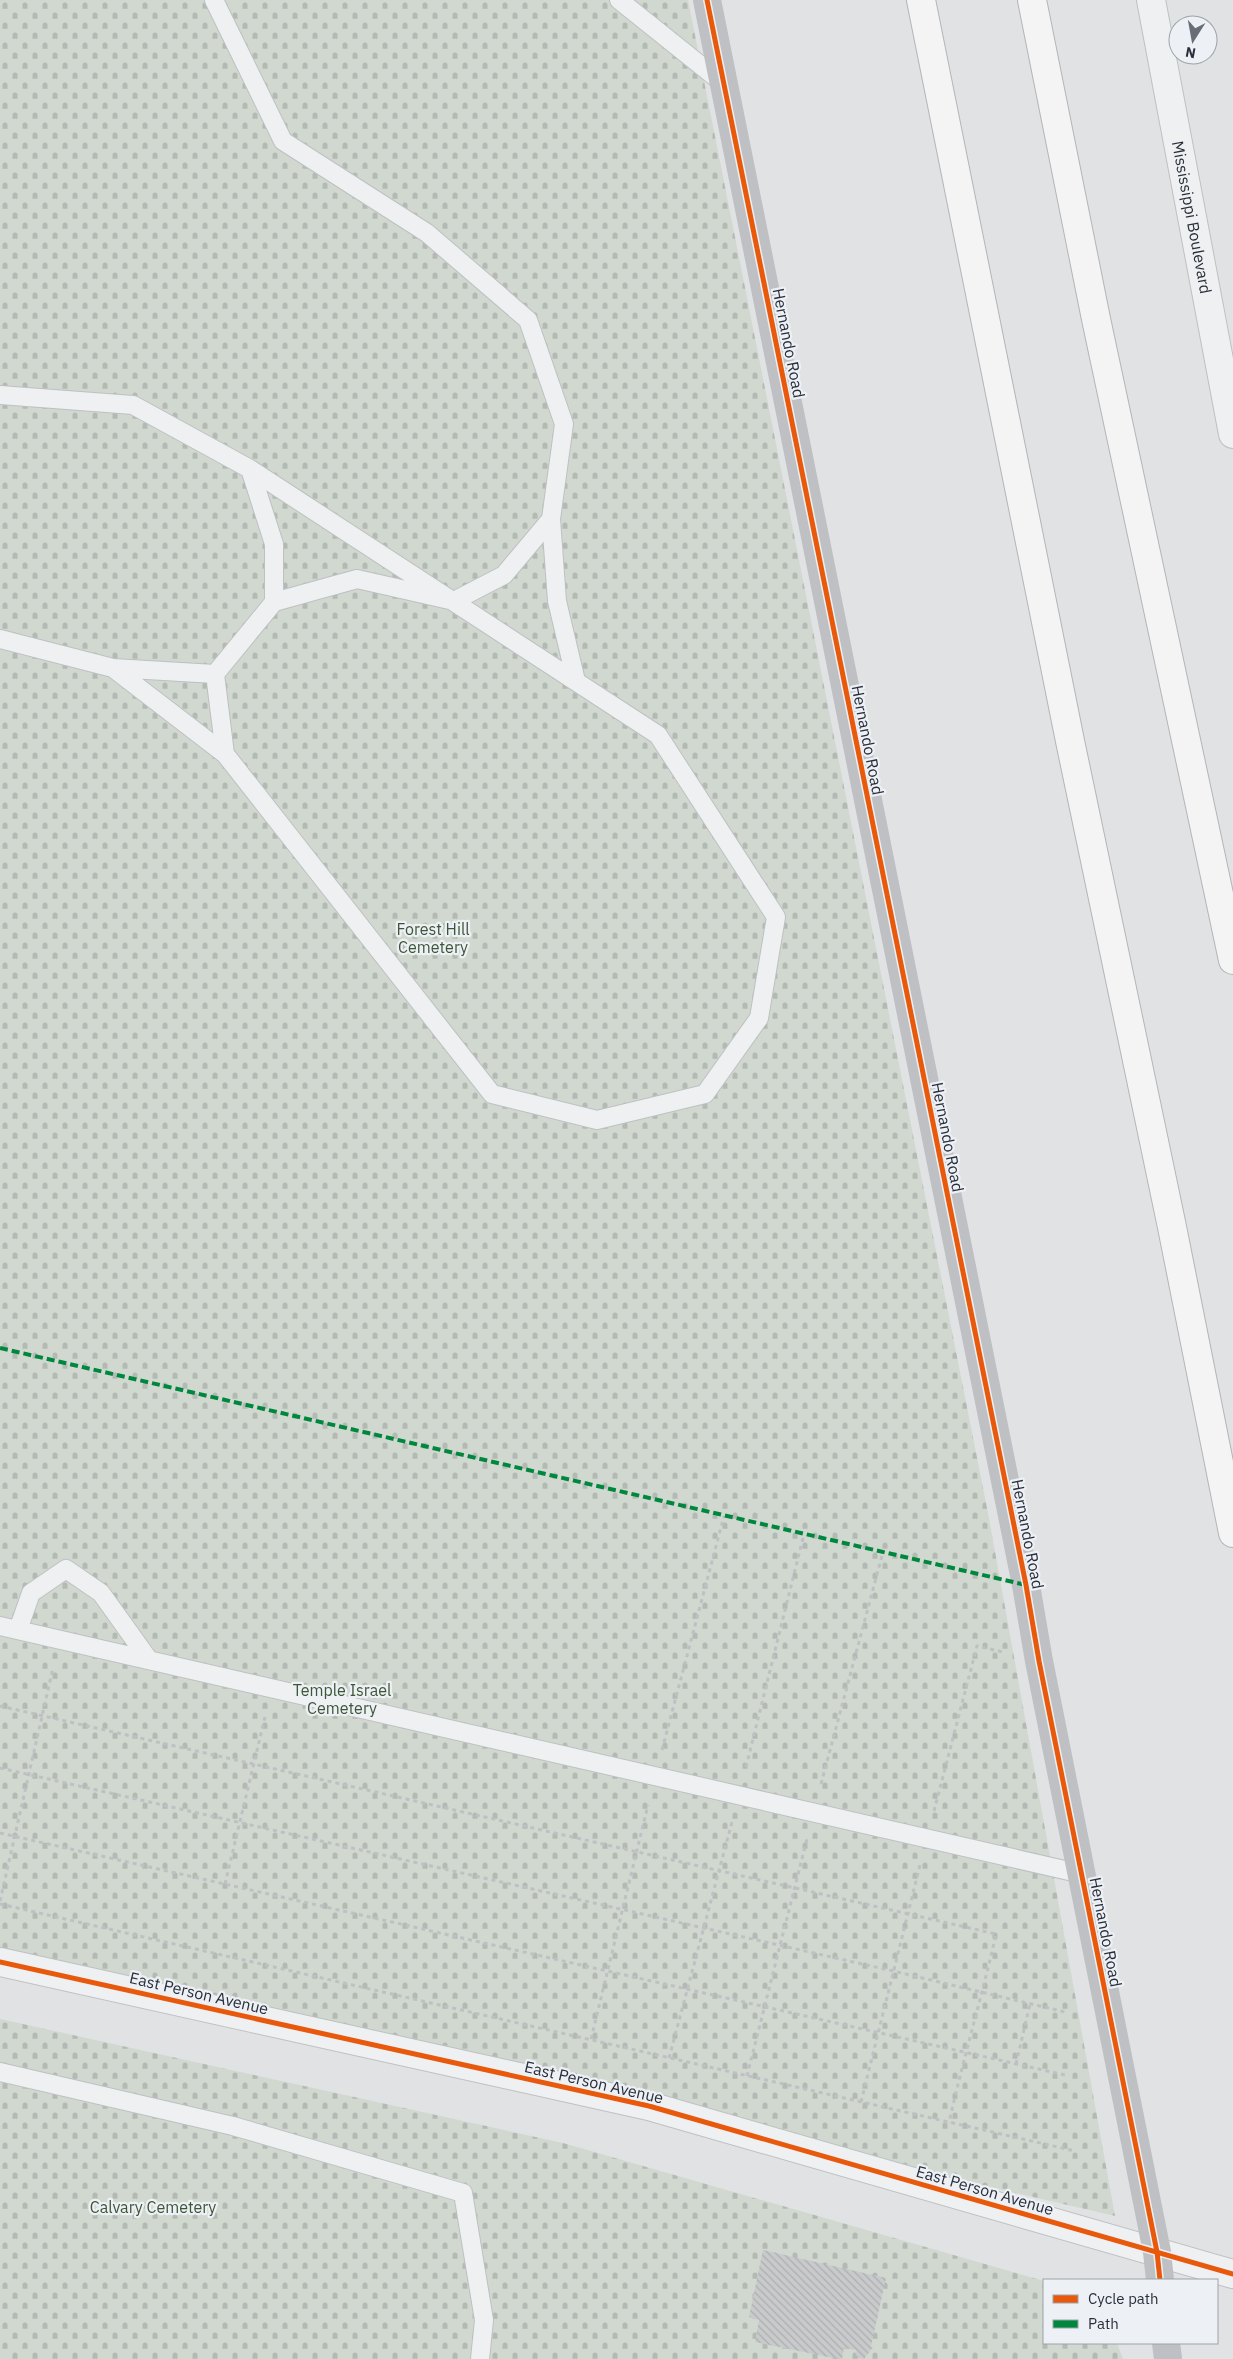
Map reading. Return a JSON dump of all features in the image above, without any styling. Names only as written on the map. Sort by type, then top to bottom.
[{"type":"highway","points":[[921,0],[1070,741],[1172,1227],[1233,1533]]},
{"type":"highway","points":[[1032,0],[1100,338],[1233,960]]},
{"type":"street","name":"Hernando Road","points":[[707,0],[1024,1575],[1157,2252],[1160,2279]]},
{"type":"street","name":"Mississippi Boulevard","points":[[1151,0],[1233,434]]},
{"type":"street","name":"East Person Avenue","points":[[0,1962],[649,2106],[1233,2274]]},
{"type":"street","points":[[1166,2344],[1168,2359]]},
{"type":"lane","points":[[214,0],[283,141],[427,233],[528,320],[564,424],[551,520],[557,602],[576,681]]},
{"type":"lane","points":[[619,0],[724,84]]},
{"type":"lane","points":[[0,395],[133,405],[250,469],[658,735],[776,917],[759,1018],[706,1094],[597,1120],[492,1094],[225,754],[113,668]]},
{"type":"lane","points":[[250,469],[274,544],[274,602]]},
{"type":"lane","points":[[225,754],[216,674],[274,602],[357,579],[454,601],[504,575],[551,520]]},
{"type":"lane","points":[[0,639],[113,668],[216,674]]},
{"type":"lane","points":[[18,1630],[31,1593],[66,1570],[101,1594],[149,1660]]},
{"type":"lane","points":[[0,1626],[1082,1874]]},
{"type":"lane","points":[[0,2072],[233,2126],[464,2193],[484,2320],[480,2359]]},
{"type":"path","points":[[59,1639],[0,1903],[1075,2152]]},
{"type":"path","points":[[225,1884],[271,1688]]},
{"type":"path","points":[[0,1706],[996,1934],[949,2122]]},
{"type":"path","points":[[0,1768],[893,1971],[1065,2012]]},
{"type":"path","points":[[0,1833],[1065,2075]]},
{"type":"path","points":[[1016,2064],[1030,2004]]},
{"type":"green space","name":"Forest Hill Cemetery","points":[[0,0],[688,0],[988,1513],[1115,2216],[0,1956]]},
{"type":"green space","name":"Calvary Cemetery","points":[[0,2019],[563,2143],[1043,2281],[1043,2344],[1117,2344],[1123,2359],[0,2359]]},
{"type":"building","points":[[763,2250],[886,2278],[871,2346],[873,2347],[864,2359],[855,2357],[856,2350],[844,2348],[842,2359],[838,2359],[755,2342],[759,2320],[749,2317]]},
{"type":"marked path","points":[[0,1348],[1026,1585]]},
{"type":"cycle path","points":[[707,0],[1026,1585],[1039,1661],[1157,2252],[1160,2279]]},
{"type":"cycle path","points":[[0,1962],[649,2106],[1233,2274]]},
{"type":"park label","name":"Temple Israel Cemetery","points":[[342,1699]]}]
